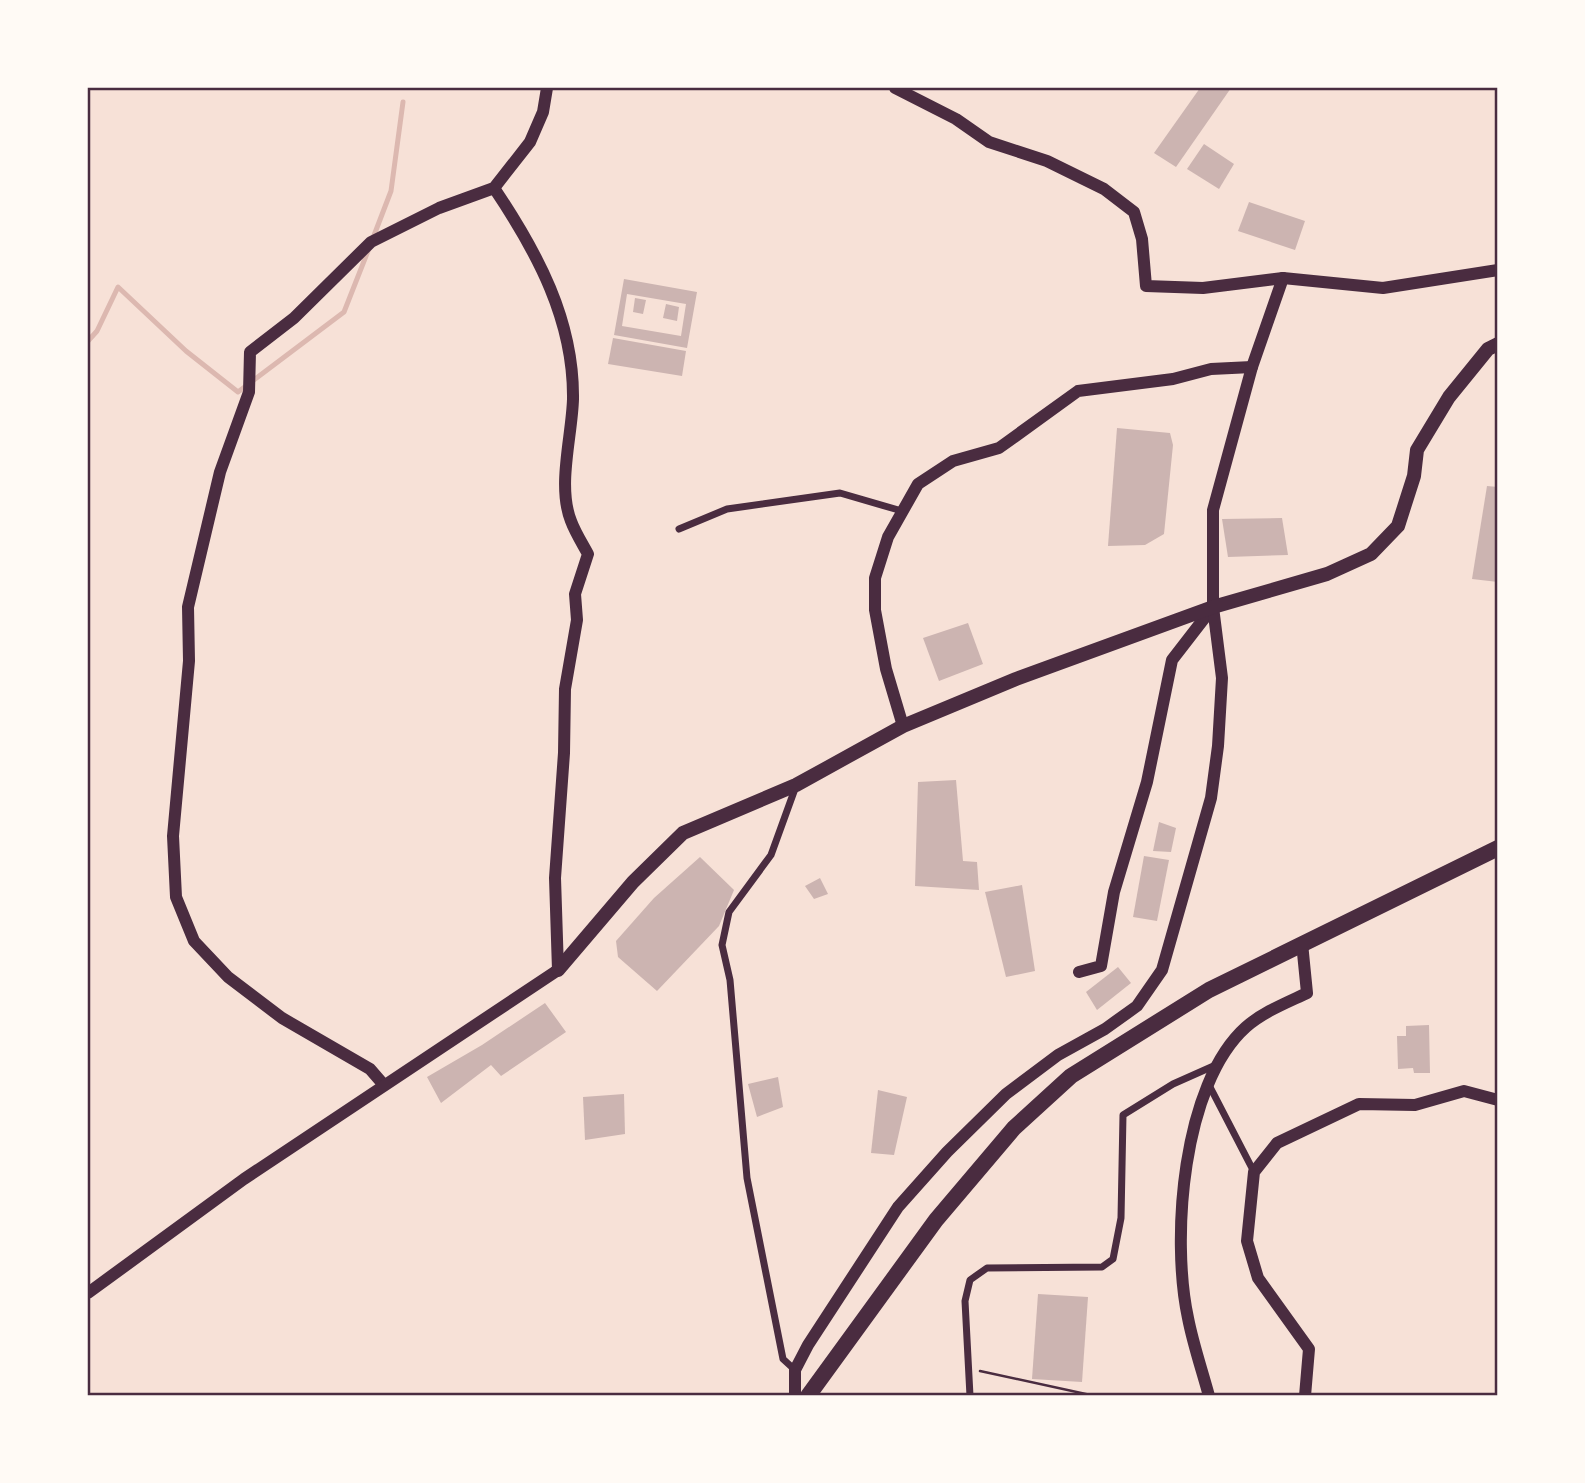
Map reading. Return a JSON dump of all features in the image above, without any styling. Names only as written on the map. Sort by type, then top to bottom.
[{"type":"main road","points":[[558,970],[633,882],[683,833],[796,785],[903,726],[1016,679],[1213,607],[1327,574],[1371,554],[1398,526],[1414,476],[1418,450],[1424,439],[1450,397],[1488,349],[1497,344]]},
{"type":"main road","points":[[808,1395],[936,1220],[1014,1128],[1071,1076],[1209,990],[1497,848]]},
{"type":"street","points":[[383,1084],[370,1069],[260,1001],[228,977],[194,941],[176,897],[173,836],[189,661],[188,607],[194,568],[220,472],[249,392],[250,352],[294,318],[371,242],[439,208],[494,188],[530,142],[543,113],[547,88]]},
{"type":"street","points":[[895,88],[956,120],[989,142],[1047,161],[1104,189],[1135,212],[1142,239],[1146,286],[1203,288],[1283,278],[1383,288],[1497,270]]},
{"type":"street","points":[[88,1293],[244,1179],[558,970],[555,878],[565,753],[565,689],[577,620],[575,594],[588,554],[570,519],[566,475],[573,399],[564,326],[531,243],[494,188]]},
{"type":"street","points":[[794,1395],[795,1370],[898,1207],[947,1152],[1006,1094],[1058,1055],[1105,1029],[1137,1006],[1162,971],[1211,798],[1222,678],[1213,607],[1213,510],[1252,367],[1283,278]]},
{"type":"street","points":[[903,726],[886,669],[875,610],[875,578],[888,537],[918,484],[953,461],[999,448],[1078,391],[1173,379],[1211,369],[1252,367]]},
{"type":"street","points":[[679,529],[727,509],[840,493],[902,511]]},
{"type":"street","points":[[1079,972],[1101,966],[1114,892],[1147,782],[1172,660],[1213,607]]},
{"type":"street","points":[[795,1370],[783,1359],[747,1178],[730,980],[722,945],[729,912],[771,855],[796,785]]},
{"type":"street","points":[[1209,1395],[1188,1317],[1181,1272],[1185,1171],[1196,1116],[1219,1063],[1245,1028],[1307,993],[1302,943]]},
{"type":"street","points":[[970,1395],[965,1301],[970,1280],[987,1268],[1102,1267],[1113,1259],[1121,1218],[1124,1115],[1173,1084],[1219,1063]]},
{"type":"street","points":[[1209,1085],[1254,1172]]},
{"type":"street","points":[[1305,1395],[1309,1349],[1258,1278],[1247,1241],[1254,1172],[1277,1143],[1359,1104],[1415,1105],[1464,1091],[1497,1100]]},
{"type":"path","points":[[970,1369],[1095,1395]]},
{"type":"building","points":[[1200,88],[1231,88],[1176,167],[1154,153]]},
{"type":"building","points":[[1204,144],[1234,164],[1219,189],[1187,169]]},
{"type":"building","points":[[1249,202],[1305,221],[1295,250],[1238,231]]},
{"type":"building","points":[[624,279],[697,292],[687,348],[614,335]],"holes":[[[627,294],[686,304],[681,336],[622,326]]]},
{"type":"building","points":[[635,298],[646,300],[643,314],[633,312]]},
{"type":"building","points":[[666,304],[679,307],[677,321],[663,318]]},
{"type":"building","points":[[613,338],[686,351],[682,376],[608,364]]},
{"type":"building","points":[[1117,428],[1170,433],[1173,445],[1164,534],[1145,545],[1108,546]]},
{"type":"building","points":[[1487,486],[1498,487],[1498,582],[1472,579]]},
{"type":"building","points":[[1282,518],[1288,555],[1228,557],[1222,519]]},
{"type":"building","points":[[968,623],[983,664],[939,681],[923,638]]},
{"type":"building","points":[[956,780],[963,861],[977,862],[979,890],[915,886],[918,782]]},
{"type":"building","points":[[1159,822],[1176,828],[1171,852],[1153,851]]},
{"type":"building","points":[[1144,856],[1169,860],[1157,921],[1133,917]]},
{"type":"building","points":[[700,857],[734,890],[719,926],[657,991],[618,957],[616,941],[654,898]]},
{"type":"building","points":[[820,878],[828,894],[814,899],[805,886]]},
{"type":"building","points":[[1022,885],[1035,971],[1006,977],[985,892]]},
{"type":"building","points":[[1118,967],[1131,983],[1097,1010],[1086,992]]},
{"type":"building","points":[[545,1003],[566,1032],[501,1076],[491,1065],[441,1103],[427,1077],[482,1045]]},
{"type":"building","points":[[1429,1025],[1430,1073],[1414,1073],[1413,1068],[1398,1069],[1397,1036],[1406,1036],[1406,1026]]},
{"type":"building","points":[[778,1077],[783,1107],[757,1117],[748,1084]]},
{"type":"building","points":[[878,1090],[907,1097],[894,1155],[871,1153]]},
{"type":"building","points":[[624,1094],[625,1134],[585,1140],[583,1097]]},
{"type":"building","points":[[1038,1294],[1088,1297],[1082,1382],[1032,1379]]},
{"type":"waterway","points":[[373,238],[391,191],[403,102]]},
{"type":"waterway","points":[[88,341],[97,331],[118,287],[186,351],[238,392],[344,312],[368,251]]}]
